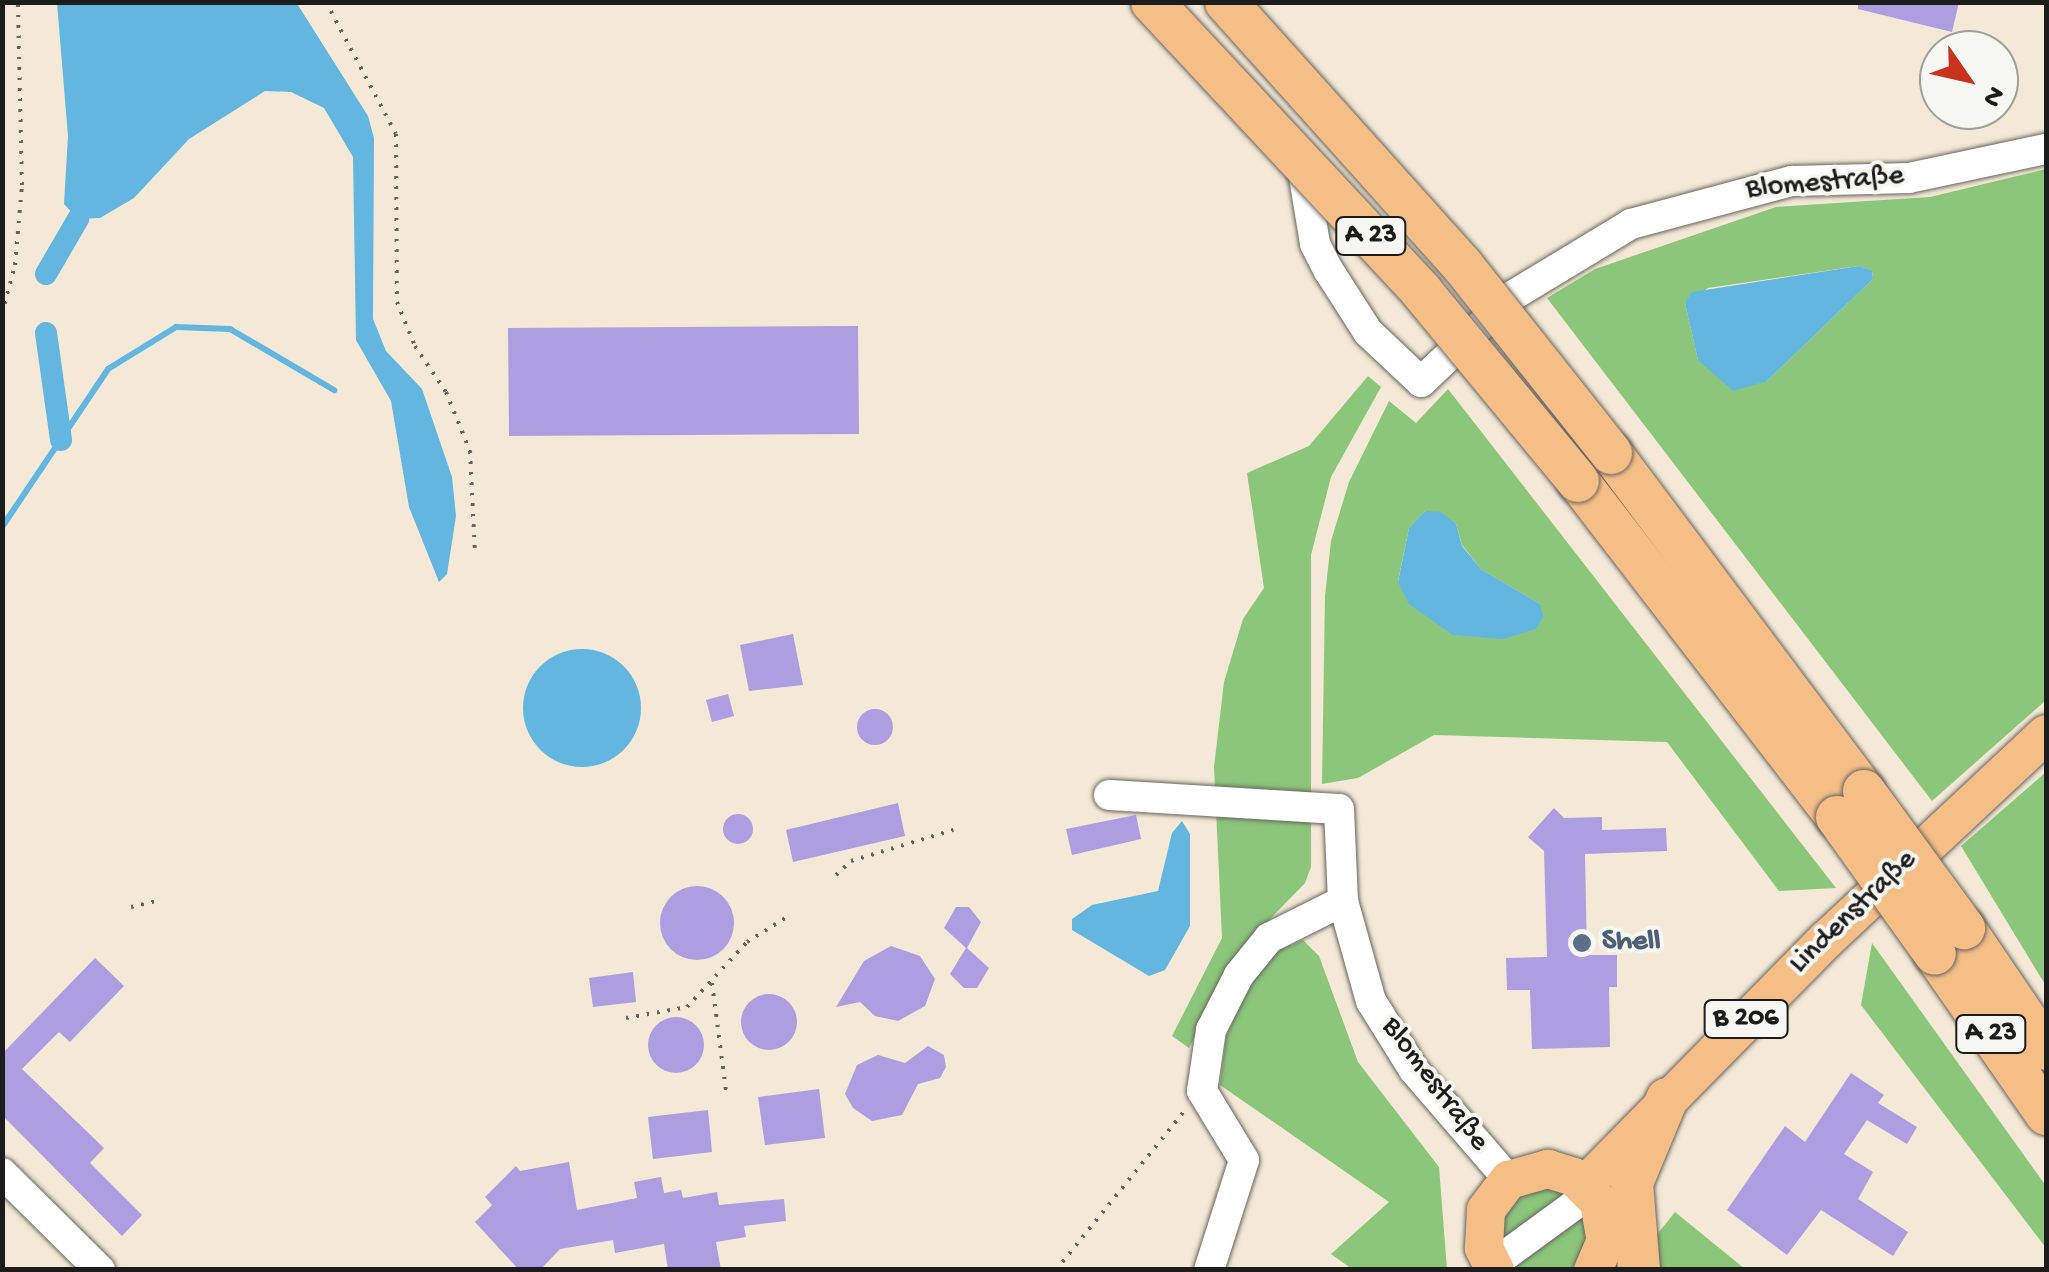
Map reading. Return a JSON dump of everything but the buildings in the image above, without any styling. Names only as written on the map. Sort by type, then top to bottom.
[{"type":"highway","name":"A 23","points":[[1152,2],[1422,292],[1850,804]]},
{"type":"highway","name":"A 23","points":[[1226,2],[1462,265],[1611,453],[1850,804],[1949,941],[2046,1114]]},
{"type":"highway","name":"A 23","points":[[1949,941],[2045,1046]]},
{"type":"highway","points":[[1639,1270],[1632,1183],[1667,1098]]},
{"type":"main road","name":"Lindenstraße","points":[[1589,1188],[1667,1098],[1878,890],[2046,734]]},
{"type":"main road","points":[[1493,1268],[1484,1248],[1486,1210],[1509,1180],[1548,1170],[1589,1188],[1606,1227],[1593,1270]]},
{"type":"street","name":"Blomestraße","points":[[1172,2],[1298,135],[1315,244],[1368,332],[1421,382],[1512,296],[1631,224],[1792,181],[1909,178],[2046,149]]},
{"type":"street","name":"Blomestraße","points":[[1109,795],[1339,810],[1343,901],[1357,964],[1379,1013],[1414,1070],[1509,1180]]},
{"type":"street","points":[[1209,1270],[1244,1160],[1202,1091],[1211,1030],[1246,966],[1282,928],[1343,901]]},
{"type":"street","points":[[2,1174],[100,1270]]},
{"type":"street","points":[[1493,1268],[1589,1188]]},
{"type":"path","points":[[2,314],[22,186],[18,2]]},
{"type":"path","points":[[326,2],[396,134],[397,302],[415,346],[446,392],[470,451],[475,553]]},
{"type":"path","points":[[836,876],[852,861],[953,830]]},
{"type":"path","points":[[131,906],[156,901]]},
{"type":"path","points":[[626,1018],[687,1007],[747,942],[790,915]]},
{"type":"path","points":[[712,984],[726,1090]]},
{"type":"path","points":[[1056,1270],[1202,1091]]},
{"type":"green space","points":[[2046,169],[2046,700],[1932,801],[1547,298],[1595,269],[1776,207],[1930,197]],"holes":[[[1859,266],[1872,270],[1873,279],[1767,381],[1698,360],[1685,303],[1708,288]]]},
{"type":"green space","points":[[1368,376],[1381,387],[1331,477],[1311,555],[1311,867],[1305,883],[1240,950],[1189,1048],[1172,1036],[1222,938],[1214,767],[1224,682],[1243,619],[1264,588],[1247,473],[1309,446]]},
{"type":"green space","points":[[1448,389],[1836,888],[1779,891],[1667,742],[1434,735],[1358,778],[1322,784],[1325,596],[1331,541],[1349,482],[1389,401],[1416,423]],"holes":[[[1425,511],[1456,524],[1462,545],[1482,570],[1540,604],[1398,581],[1409,528]]]},
{"type":"green space","points":[[2046,772],[2046,986],[1961,846]]},
{"type":"green space","points":[[1303,940],[1319,956],[1358,1062],[1439,1167],[1447,1269],[1352,1269],[1331,1254],[1389,1202],[1220,1085],[1226,1037],[1248,985],[1272,953]]},
{"type":"green space","points":[[1872,943],[2046,1186],[2046,1248],[1861,1005]]},
{"type":"green space","points":[[1544,1184],[1572,1197],[1493,1252],[1500,1202]]},
{"type":"green space","points":[[1582,1210],[1586,1241],[1572,1269],[1506,1270]]},
{"type":"green space","points":[[1675,1212],[1745,1269],[1660,1269],[1655,1237]]},
{"type":"water","points":[[296,2],[368,116],[374,138],[373,319],[386,351],[422,389],[452,477],[456,516],[447,574],[439,582],[409,507],[391,401],[356,340],[353,157],[324,108],[291,92],[265,91],[189,139],[134,198],[100,218],[78,219],[64,204],[68,136],[57,3]]},
{"type":"water","points":[[1859,266],[1872,270],[1873,279],[1767,381],[1733,391],[1698,360],[1685,303],[1692,292]]},
{"type":"water","points":[[1425,511],[1441,512],[1456,524],[1462,546],[1482,570],[1540,604],[1543,617],[1536,629],[1503,639],[1453,635],[1409,604],[1398,582],[1409,528]]},
{"type":"water","points":[[582,649],[605,653],[624,666],[637,685],[641,708],[637,731],[624,750],[605,763],[582,767],[559,763],[540,750],[527,731],[523,708],[527,685],[540,666],[559,653]]},
{"type":"water","points":[[1182,821],[1190,834],[1190,926],[1165,970],[1149,976],[1072,930],[1072,919],[1092,905],[1158,891],[1172,833]]},
{"type":"waterway","points":[[46,274],[78,219]]},
{"type":"waterway","points":[[2,527],[108,369],[176,327],[230,329],[334,390]]},
{"type":"waterway","points":[[46,333],[61,440]]},
{"type":"place","name":"Shell","points":[[1582,943]]}]
